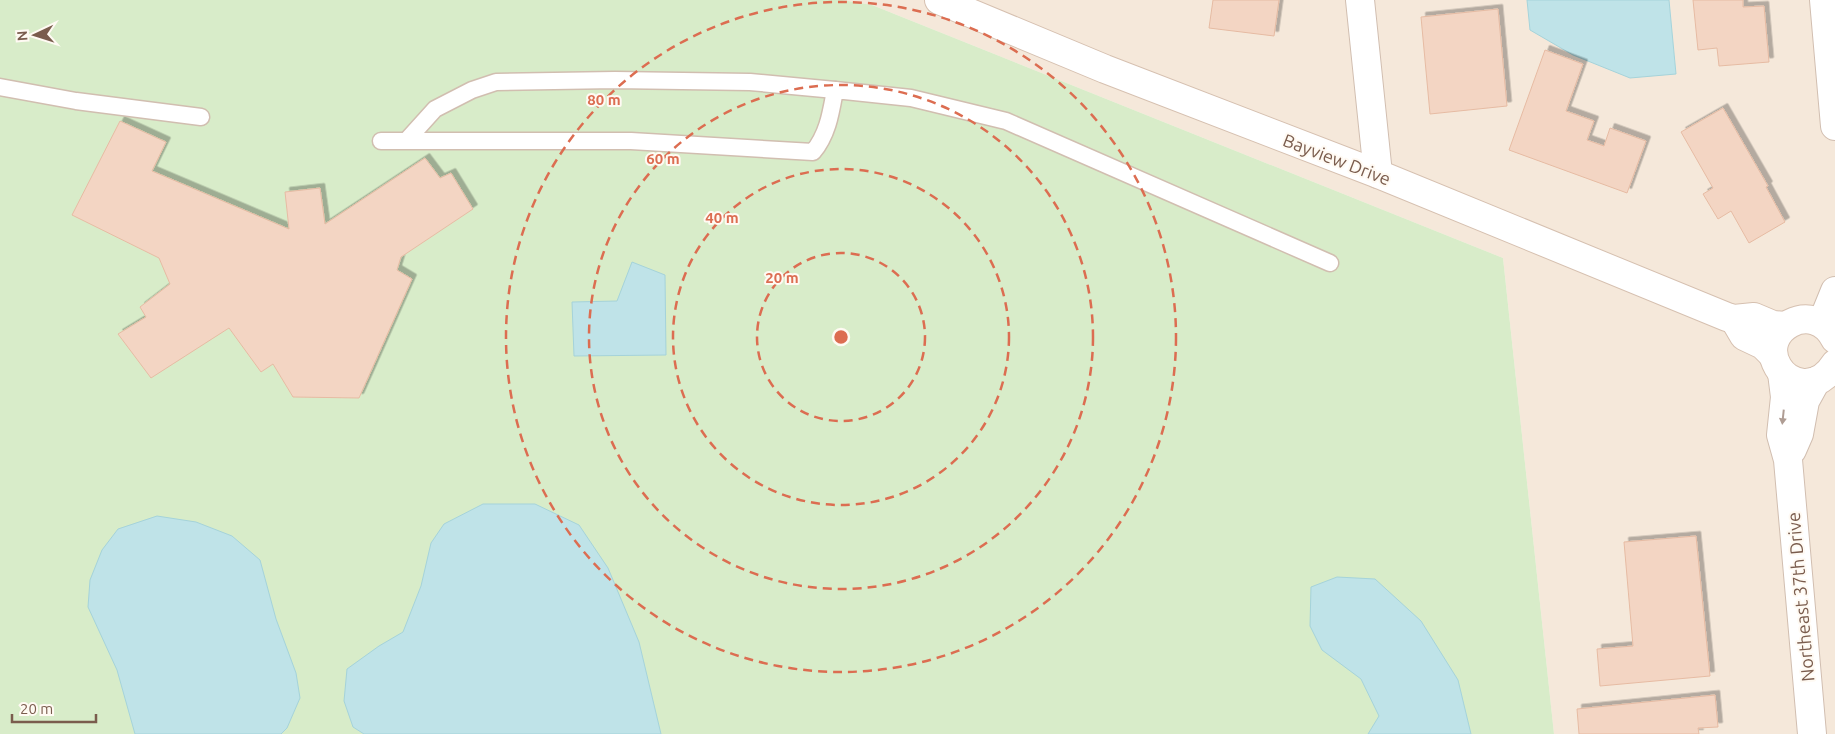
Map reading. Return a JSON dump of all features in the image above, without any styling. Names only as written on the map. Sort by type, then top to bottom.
[{"type":"street","name":"Bayview Drive","points":[[939,0],[1104,69],[1378,174],[1734,319],[1754,317],[1773,325],[1785,326],[1803,319],[1813,320],[1828,331]]},
{"type":"street","points":[[1360,0],[1378,174]]},
{"type":"street","points":[[1824,0],[1835,126]]},
{"type":"street","points":[[1828,331],[1835,291]]},
{"type":"street","points":[[1734,319],[1744,336],[1763,345],[1789,379],[1807,383],[1826,373]]},
{"type":"street","points":[[1778,364],[1774,344],[1778,334],[1785,326]]},
{"type":"street","name":"Northeast 37th Drive","points":[[1778,364],[1785,397],[1781,435],[1788,460],[1812,734]]},
{"type":"street","name":"Northeast 37th Drive","points":[[1788,460],[1799,434],[1805,401],[1826,373]]},
{"type":"lane","points":[[407,140],[435,110],[472,90],[496,82],[615,80],[750,82],[911,98],[1006,121],[1330,263]]},
{"type":"lane","points":[[0,87],[76,100],[201,117]]},
{"type":"lane","points":[[381,140],[631,141],[813,152],[820,144],[828,126],[835,90]]},
{"type":"shaded area","points":[[842,0],[1527,0],[1530,30],[1676,74],[1669,0],[1835,0],[1835,734],[1554,734],[1503,258],[872,5]]},
{"type":"green space","points":[[0,0],[842,0],[872,5],[1503,258],[1554,734],[0,734]]},
{"type":"water","points":[[1527,0],[1669,0],[1676,74],[1630,78],[1573,55],[1530,30]]},
{"type":"water","points":[[632,262],[665,275],[666,355],[574,356],[572,302],[617,301]]},
{"type":"water","points":[[483,504],[535,504],[579,525],[608,568],[639,642],[661,734],[364,734],[353,727],[344,701],[347,669],[379,646],[403,632],[421,586],[431,543],[444,524]]},
{"type":"water","points":[[157,516],[196,522],[232,536],[260,560],[276,619],[296,673],[300,698],[287,728],[281,734],[135,734],[117,670],[88,607],[90,580],[102,550],[118,529]]},
{"type":"water","points":[[1337,577],[1375,579],[1421,621],[1458,680],[1471,734],[1368,734],[1379,716],[1361,679],[1322,650],[1310,626],[1311,587]]},
{"type":"building","points":[[1213,0],[1279,0],[1274,36],[1209,28]]},
{"type":"building","points":[[1693,0],[1743,0],[1743,7],[1764,6],[1769,62],[1719,66],[1717,48],[1698,50]]},
{"type":"building","points":[[1498,9],[1507,106],[1430,114],[1421,17]]},
{"type":"building","points":[[1545,50],[1583,64],[1566,111],[1594,121],[1587,140],[1604,146],[1610,128],[1646,141],[1627,193],[1509,150]]},
{"type":"building","points":[[1723,108],[1768,186],[1766,187],[1785,222],[1749,243],[1731,211],[1718,219],[1703,194],[1713,188],[1681,132]]},
{"type":"building","points":[[120,121],[166,142],[152,171],[289,229],[285,192],[320,188],[325,224],[425,158],[440,178],[451,173],[473,209],[401,257],[397,270],[412,279],[359,398],[293,397],[273,364],[261,372],[229,328],[151,378],[118,334],[146,317],[140,307],[170,284],[159,258],[72,215]]},
{"type":"building","points":[[1696,536],[1710,676],[1600,686],[1597,649],[1633,646],[1624,542]]},
{"type":"building","points":[[1715,695],[1718,727],[1698,728],[1699,734],[1579,734],[1577,709]]}]
